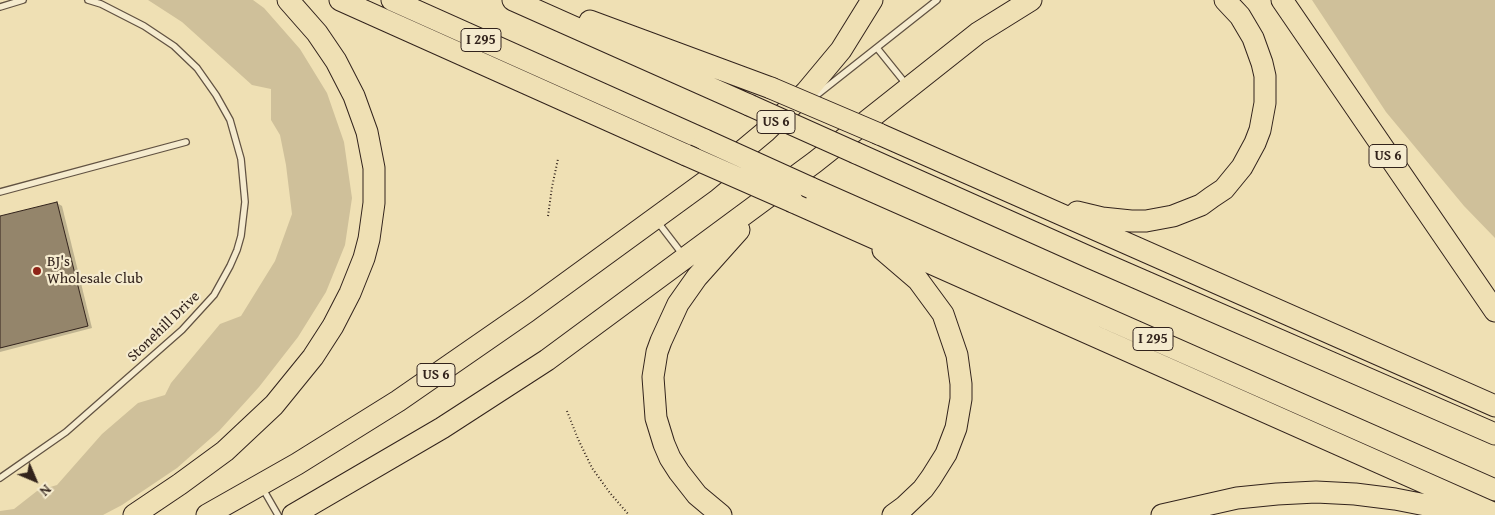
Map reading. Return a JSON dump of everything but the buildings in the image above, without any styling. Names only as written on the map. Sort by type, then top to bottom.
[{"type":"highway","points":[[134,515],[225,451],[274,405],[300,374],[328,334],[350,293],[364,258],[369,240],[374,203],[374,168],[367,132],[354,96],[336,62],[317,33],[288,0]]},
{"type":"highway","points":[[340,0],[1495,514]]},
{"type":"highway","name":"I 295","points":[[392,0],[811,188],[1495,490]]},
{"type":"highway","points":[[513,0],[1100,262],[1495,434]]},
{"type":"highway","points":[[530,0],[771,88],[1495,406]]},
{"type":"highway","name":"US 6","points":[[207,515],[331,443],[398,401],[496,334],[705,182],[765,132],[806,92],[841,50],[872,0]]},
{"type":"highway","points":[[293,515],[435,432],[523,376],[686,259],[815,162],[962,45],[995,21],[1031,0]]},
{"type":"highway","points":[[986,181],[1077,212],[1102,218],[1131,221],[1146,221],[1173,216],[1201,205],[1212,197],[1234,178],[1250,155],[1260,130],[1265,103],[1264,76],[1258,51],[1248,27],[1225,0]]},
{"type":"highway","name":"US 6","points":[[1282,0],[1495,311]]},
{"type":"highway","points":[[721,515],[702,500],[687,483],[670,458],[664,444],[656,418],[653,391],[657,352],[678,304],[711,261],[755,215],[815,162]]},
{"type":"highway","points":[[830,218],[883,250],[918,280],[943,314],[957,355],[961,399],[956,428],[951,441],[931,478],[913,498],[893,515]]},
{"type":"highway","points":[[1162,515],[1247,497],[1316,492],[1395,498],[1464,515]]},
{"type":"lane","points":[[0,7],[23,0]]},
{"type":"lane","name":"Stonehill Drive","points":[[0,478],[66,432],[182,330],[214,295],[237,250],[241,236],[245,202],[241,159],[230,120],[216,94],[197,68],[174,46],[130,18],[88,0]]},
{"type":"lane","points":[[705,182],[936,0]]},
{"type":"lane","points":[[962,45],[1020,0]]},
{"type":"lane","points":[[877,48],[909,88]]},
{"type":"lane","points":[[0,192],[186,142]]},
{"type":"lane","points":[[656,219],[686,259]]},
{"type":"lane","points":[[261,484],[278,515]]},
{"type":"path","points":[[548,216],[558,159]]},
{"type":"path","points":[[567,411],[592,468],[629,515]]},
{"type":"shaded area","points":[[148,0],[253,0],[264,8],[300,49],[327,93],[344,142],[352,198],[345,245],[326,292],[298,337],[259,387],[219,431],[177,468],[122,505],[103,515],[0,515],[0,511],[14,509],[37,491],[57,485],[102,434],[138,403],[165,395],[171,383],[220,324],[241,316],[275,261],[292,214],[280,135],[271,120],[271,89],[252,85],[182,22]]},
{"type":"shaded area","points":[[1312,0],[1495,0],[1495,238],[1464,206],[1386,112]]},
{"type":"place","name":"BJ's Wholesale Club","points":[[37,271]]}]
